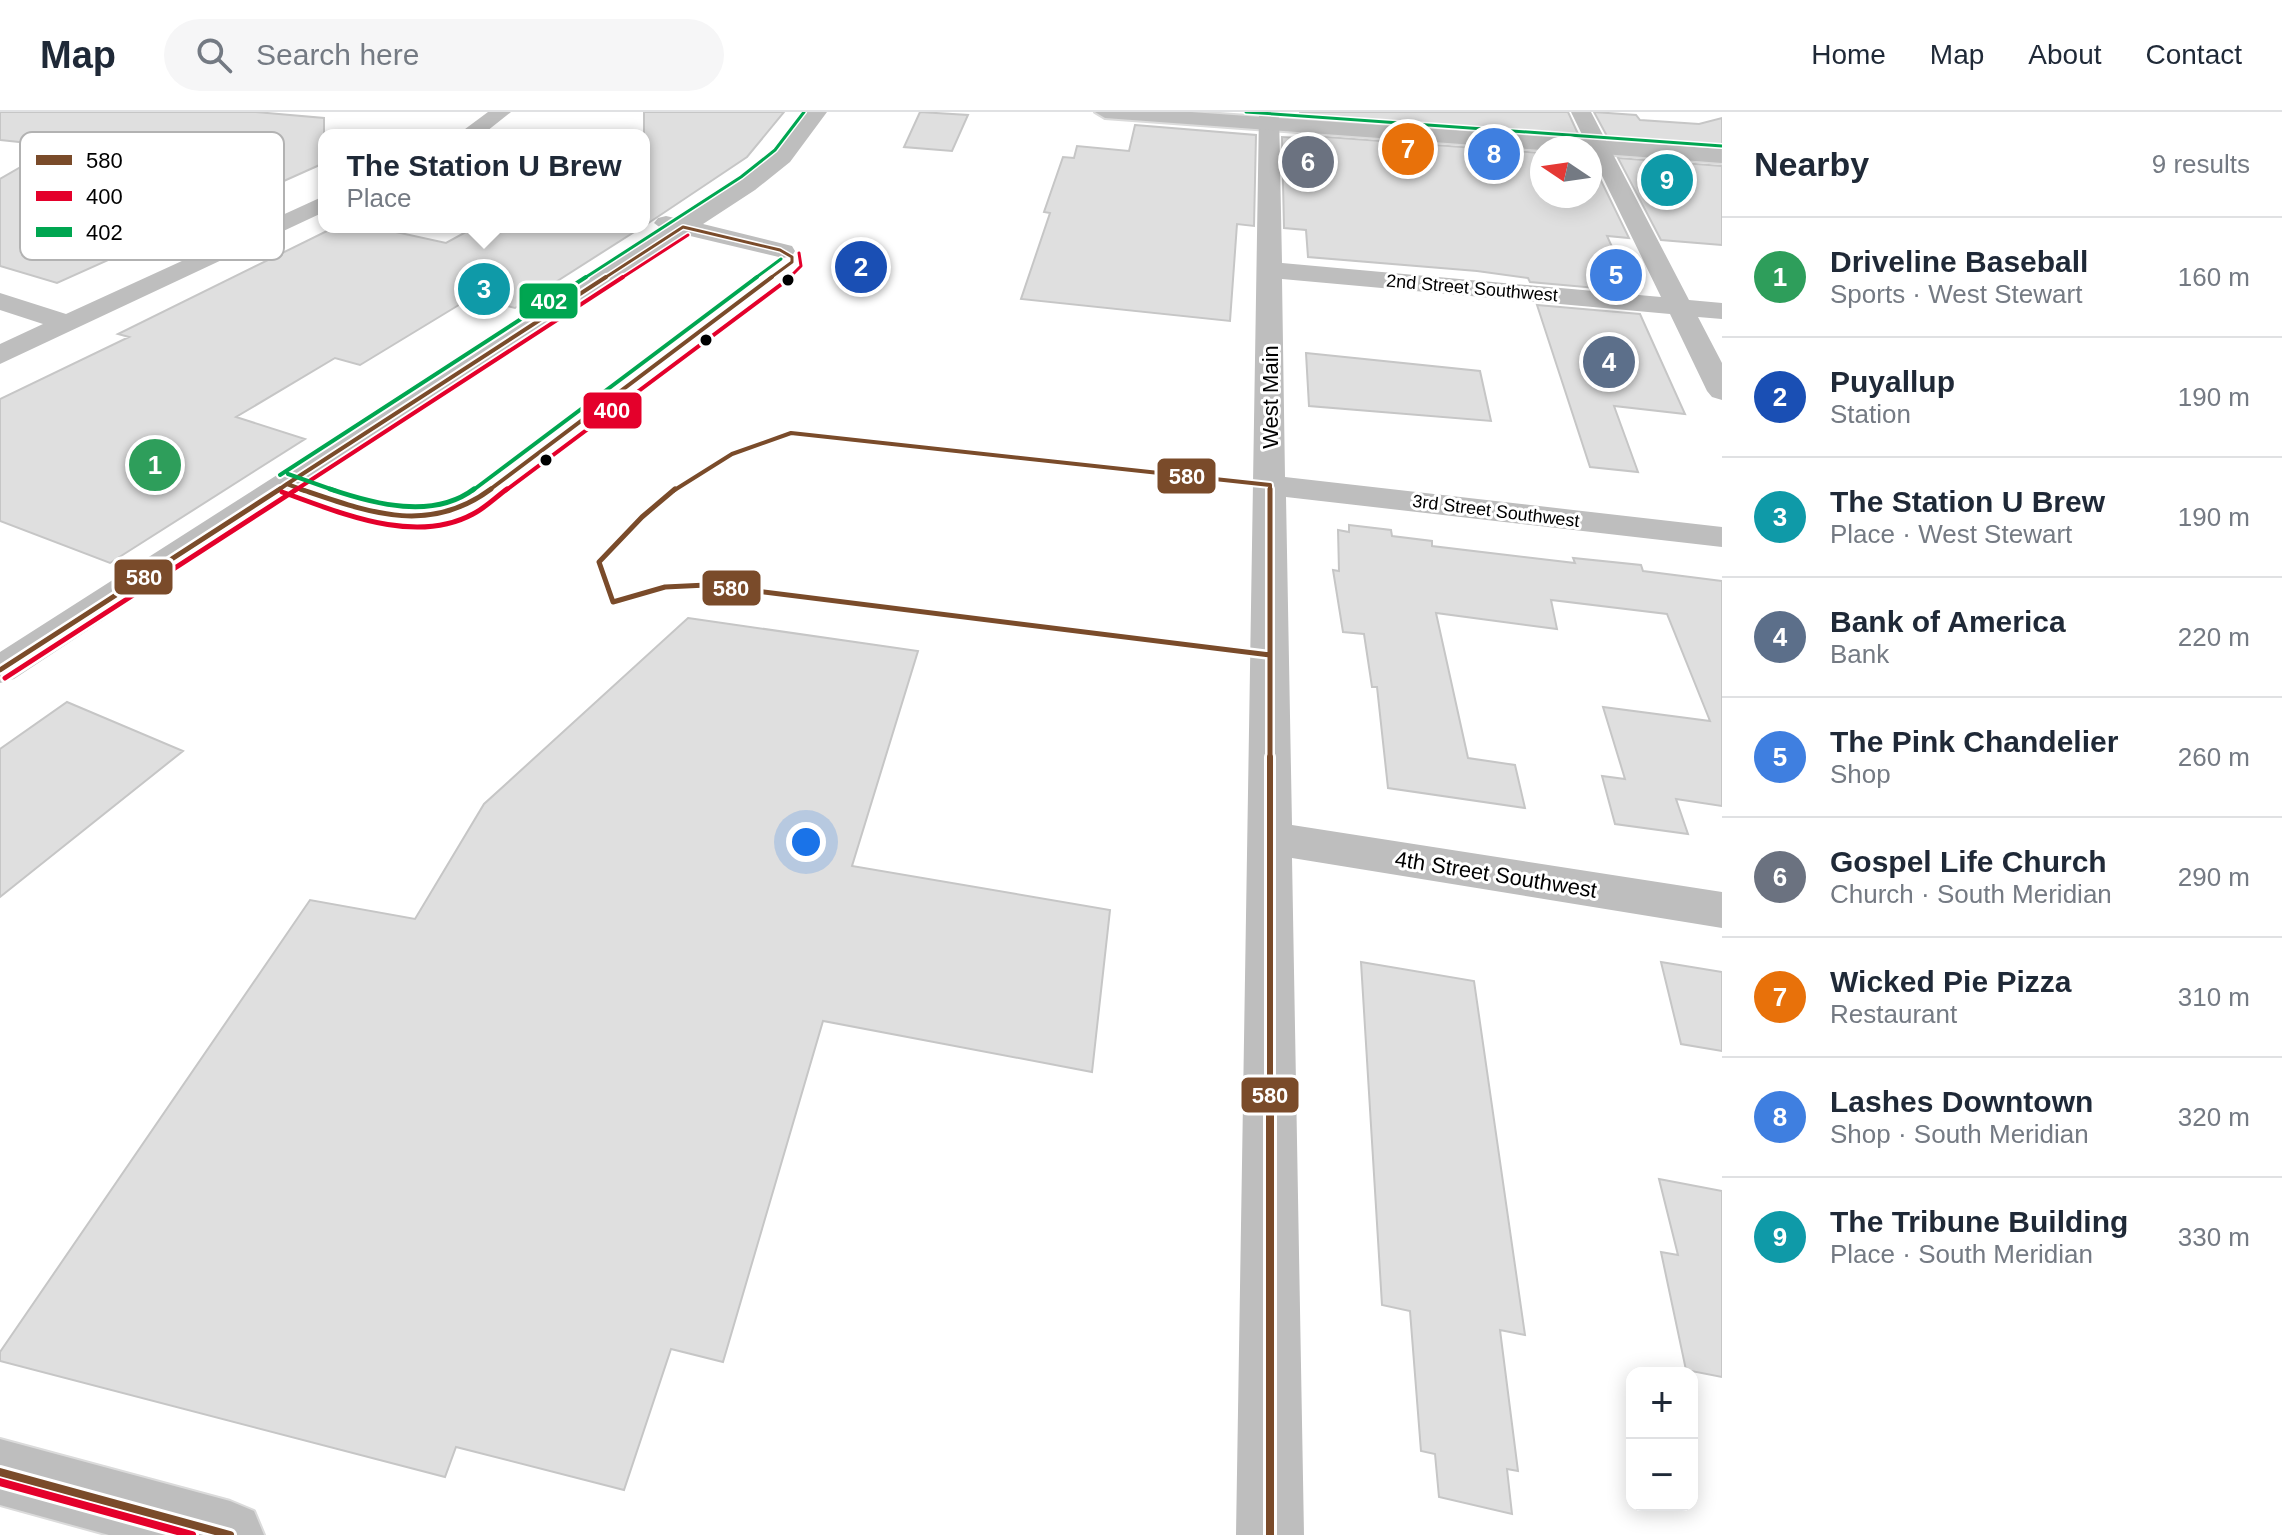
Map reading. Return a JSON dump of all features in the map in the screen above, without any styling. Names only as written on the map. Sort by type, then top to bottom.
[{"type":"street","points":[[477,129],[501,112]]},
{"type":"street","points":[[0,670],[770,168],[790,148],[817,112]]},
{"type":"street","points":[[1105,112],[1270,118],[1530,141]]},
{"type":"street","points":[[1581,112],[1593,136]]},
{"type":"street","name":"West Main","points":[[1270,118],[1270,1535]]},
{"type":"street","points":[[1602,147],[1722,156]]},
{"type":"street","points":[[1602,155],[1722,391]]},
{"type":"street","points":[[284,222],[318,206]]},
{"type":"street","points":[[650,219],[783,251]]},
{"type":"street","points":[[0,355],[202,260]]},
{"type":"street","name":"2nd Street Southwest","points":[[1269,270],[1722,311]]},
{"type":"street","points":[[0,301],[67,323]]},
{"type":"street","name":"3rd Street Southwest","points":[[1270,485],[1722,537]]},
{"type":"street","name":"4th Street Southwest","points":[[1269,838],[1722,910]]},
{"type":"street","points":[[0,1472],[230,1535]]},
{"type":"building","points":[[0,112],[256,112],[324,118],[324,129],[318,129],[318,166],[284,181],[284,132],[20,132],[20,142],[0,140]]},
{"type":"building","points":[[644,112],[784,112],[747,157],[650,222],[650,129],[644,129]]},
{"type":"building","points":[[920,112],[968,115],[952,151],[904,147]]},
{"type":"building","points":[[1300,112],[1568,112],[1579,136],[1300,117]]},
{"type":"building","points":[[1594,112],[1636,115],[1640,120],[1699,124],[1722,118],[1722,146],[1608,138]]},
{"type":"building","points":[[1135,125],[1256,135],[1254,226],[1237,224],[1230,321],[1021,299],[1050,213],[1044,212],[1063,157],[1074,158],[1077,146],[1129,151]]},
{"type":"building","points":[[1300,135],[1530,152],[1530,208],[1602,208],[1602,183],[1629,238],[1607,236],[1631,288],[1628,287],[1629,291],[1530,282],[1528,278],[1477,271],[1308,257],[1306,230],[1284,228],[1282,137],[1300,138]]},
{"type":"building","points":[[1618,158],[1722,166],[1722,245],[1661,240]]},
{"type":"building","points":[[20,167],[20,260],[108,260],[57,283],[0,266],[0,179]]},
{"type":"building","points":[[323,233],[400,233],[446,243],[464,233],[633,233],[515,308],[472,297],[360,365],[335,358],[236,417],[305,439],[110,563],[0,521],[0,399],[129,337],[118,334],[268,260],[284,260],[284,252]]},
{"type":"building","points":[[1537,305],[1640,314],[1685,414],[1614,406],[1638,472],[1590,467]]},
{"type":"building","points":[[1306,353],[1480,371],[1491,421],[1309,406]]},
{"type":"building","points":[[1349,525],[1391,530],[1392,536],[1432,541],[1432,546],[1575,563],[1573,558],[1641,565],[1643,571],[1722,581],[1722,806],[1676,799],[1688,834],[1615,824],[1602,776],[1625,779],[1603,707],[1710,721],[1667,614],[1551,600],[1557,629],[1436,613],[1468,758],[1515,765],[1525,808],[1388,788],[1377,687],[1372,687],[1364,634],[1343,632],[1333,570],[1339,571],[1338,530],[1349,532]]},
{"type":"building","points":[[688,618],[918,651],[852,866],[1110,910],[1092,1072],[823,1021],[723,1362],[671,1349],[624,1490],[456,1447],[445,1477],[0,1361],[0,1352],[310,900],[415,919],[484,804]]},
{"type":"building","points":[[67,702],[183,751],[0,897],[0,749]]},
{"type":"building","points":[[1361,962],[1474,981],[1525,1335],[1500,1330],[1518,1471],[1507,1469],[1512,1514],[1439,1497],[1435,1454],[1421,1451],[1410,1311],[1382,1305]]},
{"type":"building","points":[[1661,962],[1722,972],[1722,1051],[1681,1044]]},
{"type":"building","points":[[1659,1179],[1722,1191],[1722,1377],[1698,1372],[1698,1367],[1685,1367],[1661,1252],[1678,1255]]},
{"type":"transit line","name":"402","points":[[280,475],[741,177],[775,150],[804,112]]},
{"type":"transit line","name":"402","points":[[1246,112],[1722,146]]},
{"type":"transit line","name":"580","points":[[683,227],[780,250],[792,257],[792,262],[468,506],[444,513],[398,516],[354,507],[287,484],[683,227]]},
{"type":"transit line","name":"400","points":[[5,678],[688,235]]},
{"type":"transit line","name":"400","points":[[282,492],[353,517],[399,526],[446,523],[472,515],[791,277],[801,266],[799,253]]},
{"type":"transit line","name":"402","points":[[288,474],[353,496],[396,506],[440,504],[463,497],[781,259]]},
{"type":"transit line","name":"580","points":[[791,433],[1270,485],[1270,655],[707,585],[665,587],[613,602],[599,562],[642,517],[684,481],[707,467],[732,454],[791,433]]},
{"type":"transit line","name":"580","points":[[0,670],[287,484]]},
{"type":"transit line","name":"580","points":[[1270,655],[1270,1535]]},
{"type":"transit line","name":"580","points":[[0,1472],[230,1535]]},
{"type":"transit line","name":"400","points":[[0,1482],[192,1535]]},
{"type":"place","name":"Wicked Pie Pizza","points":[[1408,149]]},
{"type":"place","name":"Lashes Downtown","points":[[1494,154]]},
{"type":"place","name":"Gospel Life Church","points":[[1308,162]]},
{"type":"place","name":"The Tribune Building","points":[[1667,180]]},
{"type":"place","name":"Puyallup","points":[[861,267]]},
{"type":"place","name":"The Pink Chandelier","points":[[1616,275]]},
{"type":"place","name":"The Station U Brew","points":[[484,289]]},
{"type":"place","name":"Bank of America","points":[[1609,362]]},
{"type":"place","name":"Driveline Baseball","points":[[155,465]]}]
